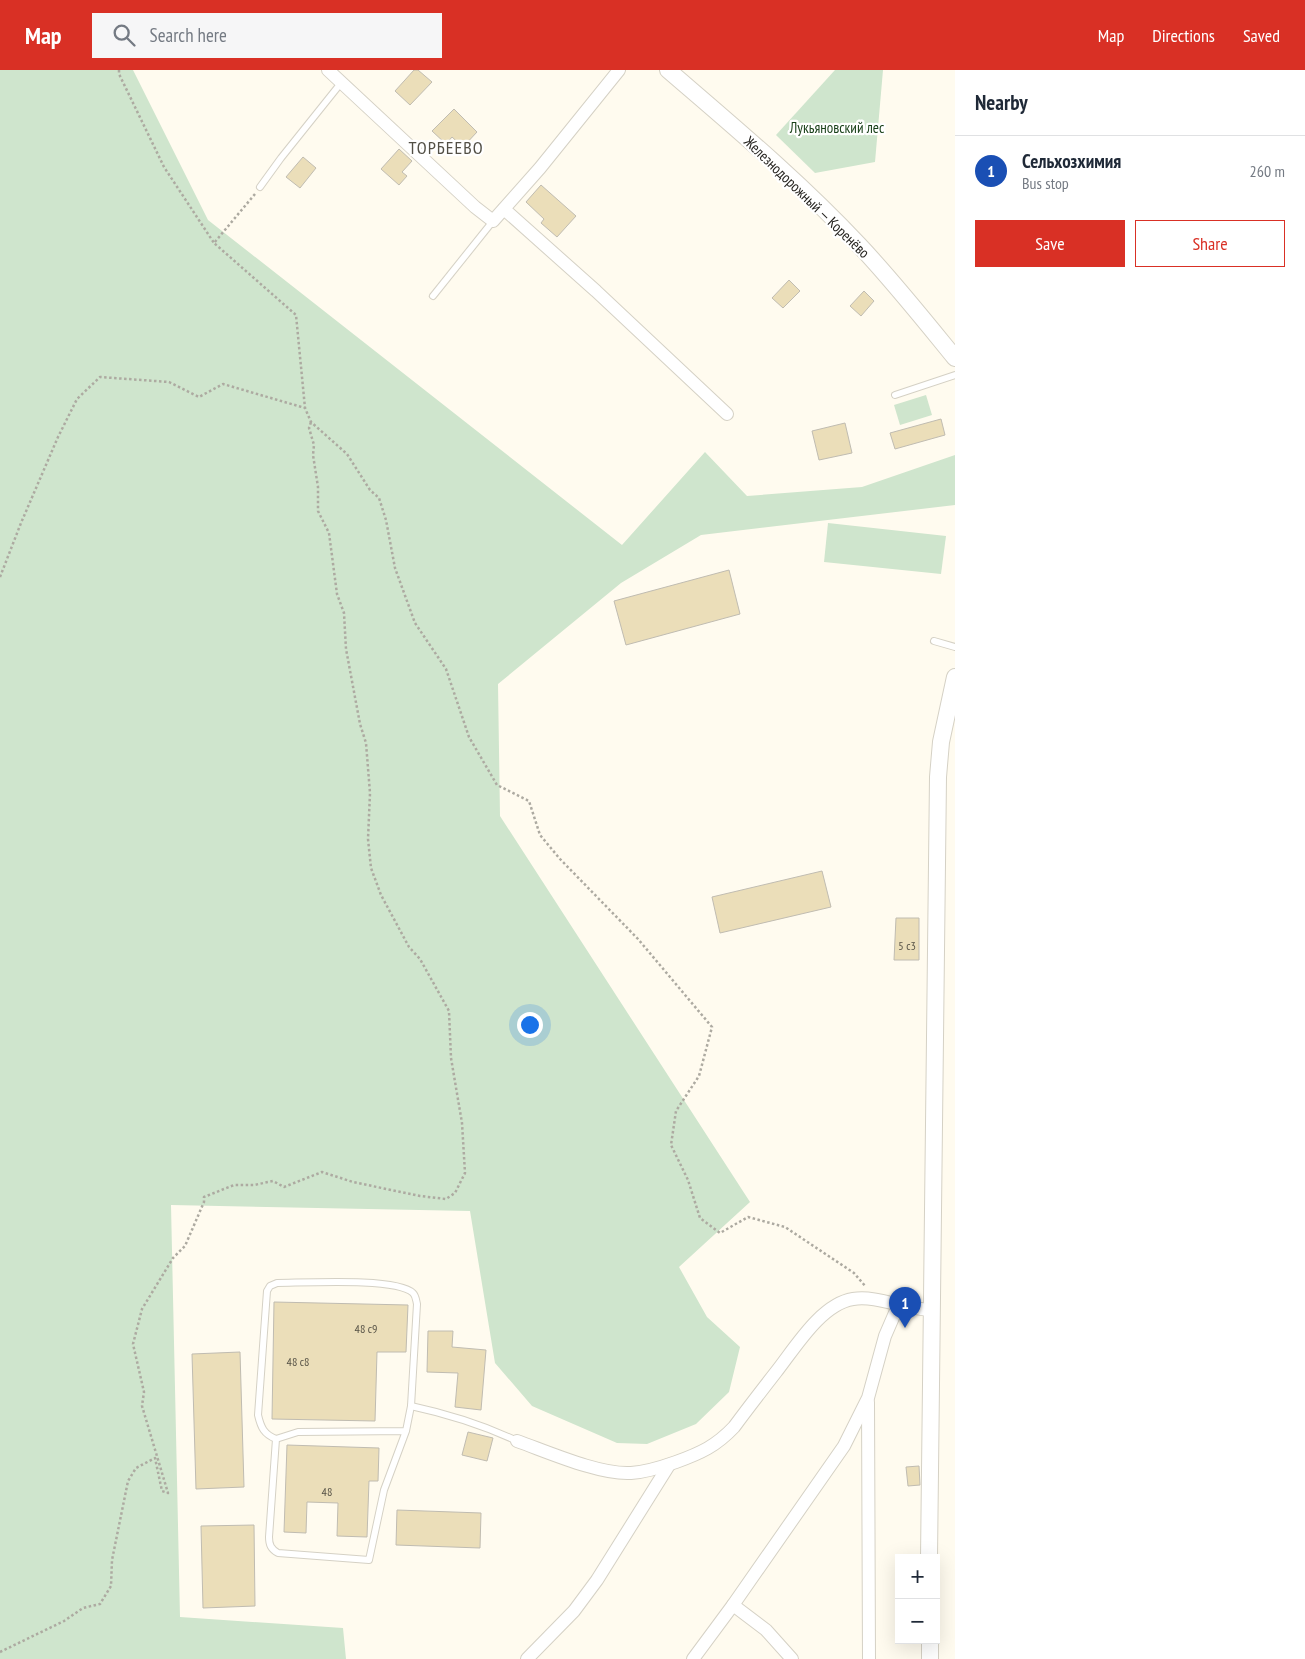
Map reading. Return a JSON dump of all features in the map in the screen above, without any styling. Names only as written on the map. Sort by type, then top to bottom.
[{"type":"main road","name":"Железнодорожный — Коренёво","points":[[668,70],[763,152],[842,227],[955,358]]},
{"type":"main road","points":[[929,1554],[938,777],[941,742],[955,677]]},
{"type":"main road","points":[[930,1644],[930,1659]]},
{"type":"street","points":[[328,70],[493,222],[540,168],[619,70]]},
{"type":"street","points":[[504,209],[603,297],[727,414]]},
{"type":"street","points":[[517,1441],[608,1472],[631,1473],[669,1465],[703,1452],[720,1441],[734,1426],[807,1332],[838,1304],[863,1298],[913,1309],[933,1310]]},
{"type":"street","points":[[692,1659],[733,1605],[844,1446],[868,1398],[885,1336],[898,1306]]},
{"type":"street","points":[[868,1398],[869,1659]]},
{"type":"street","points":[[527,1659],[574,1610],[596,1580],[669,1465]]},
{"type":"street","points":[[733,1605],[766,1630],[792,1659]]},
{"type":"lane","points":[[260,187],[341,83]]},
{"type":"lane","points":[[433,296],[493,222]]},
{"type":"lane","points":[[895,395],[955,375]]},
{"type":"lane","points":[[934,641],[955,647]]},
{"type":"lane","points":[[276,1439],[269,1537],[269,1544],[272,1549],[278,1553],[369,1560],[384,1490],[406,1431],[411,1406],[416,1299],[413,1293],[394,1285],[370,1283],[277,1283],[270,1286],[267,1291],[258,1415],[261,1427],[267,1435],[276,1439],[298,1432],[406,1431]]},
{"type":"lane","points":[[411,1406],[436,1411],[474,1423],[517,1441]]},
{"type":"path","points":[[119,70],[119,74],[164,167],[214,243],[296,315],[305,408],[311,422],[347,454],[370,490],[379,498],[386,520],[395,568],[414,623],[446,669],[469,737],[497,785],[529,800],[540,835],[560,859],[638,939],[712,1026],[699,1076],[676,1111],[672,1145],[688,1180],[700,1218],[720,1233],[748,1217],[785,1227],[854,1273],[882,1302]]},
{"type":"path","points":[[214,243],[260,187]]},
{"type":"path","points":[[0,577],[21,522],[58,437],[77,399],[100,377],[169,382],[199,397],[223,384],[305,408]]},
{"type":"path","points":[[0,1652],[64,1621],[84,1608],[100,1604],[110,1586],[112,1560],[121,1522],[121,1511],[128,1481],[136,1468],[155,1458],[162,1491],[168,1493],[142,1406],[144,1392],[133,1344],[142,1309],[173,1258],[185,1246],[204,1202],[204,1197],[234,1185],[254,1185],[273,1181],[284,1187],[322,1172],[353,1182],[420,1196],[446,1199],[455,1193],[465,1173],[462,1123],[451,1058],[449,1011],[420,959],[409,947],[382,895],[371,868],[368,839],[370,792],[366,743],[360,724],[346,649],[344,613],[337,594],[329,533],[318,511],[318,487],[313,456],[314,445],[309,428],[311,422]]},
{"type":"green space","points":[[0,70],[133,70],[208,220],[622,545],[705,452],[747,496],[862,487],[955,455],[955,505],[701,535],[621,583],[498,684],[500,816],[750,1202],[679,1267],[707,1317],[740,1347],[729,1392],[696,1424],[647,1444],[617,1443],[532,1406],[495,1363],[470,1211],[171,1205],[180,1617],[343,1628],[346,1659],[0,1659]]},
{"type":"green space","name":"Лукьяновский лес","points":[[835,70],[883,70],[875,162],[815,173],[776,135]]},
{"type":"green space","points":[[926,395],[932,415],[900,425],[894,405]]},
{"type":"green space","points":[[828,523],[946,536],[941,574],[824,562]]},
{"type":"building","points":[[414,70],[418,70],[432,82],[410,105],[395,91]]},
{"type":"building","points":[[454,109],[477,132],[463,147],[452,137],[446,144],[432,131]]},
{"type":"building","points":[[399,149],[412,161],[402,172],[407,176],[399,185],[381,169]]},
{"type":"building","points":[[303,157],[316,168],[300,188],[286,177]]},
{"type":"building","points":[[541,185],[576,216],[557,237],[541,223],[544,219],[526,202]]},
{"type":"building","points":[[789,280],[800,291],[783,308],[772,298]]},
{"type":"building","points":[[864,291],[874,301],[861,316],[850,306]]},
{"type":"building","points":[[941,419],[945,435],[895,449],[890,433]]},
{"type":"building","points":[[845,423],[852,453],[819,460],[812,431]]},
{"type":"building","points":[[729,570],[740,614],[626,645],[614,601]]},
{"type":"building","points":[[822,871],[831,907],[720,933],[712,897]]},
{"type":"building","points":[[896,918],[919,918],[919,960],[894,960]]},
{"type":"building","points":[[274,1302],[408,1305],[406,1352],[377,1352],[375,1421],[272,1419]]},
{"type":"building","points":[[428,1331],[453,1331],[452,1347],[486,1350],[481,1410],[455,1407],[458,1373],[427,1372]]},
{"type":"building","points":[[240,1352],[244,1487],[196,1489],[192,1354]]},
{"type":"building","points":[[468,1432],[493,1438],[487,1461],[462,1455]]},
{"type":"building","points":[[287,1445],[379,1448],[378,1481],[369,1481],[367,1537],[337,1536],[338,1503],[307,1502],[306,1533],[284,1532]]},
{"type":"building","points":[[919,1466],[920,1485],[908,1486],[906,1467]]},
{"type":"building","points":[[397,1510],[481,1513],[480,1548],[396,1545]]},
{"type":"building","points":[[254,1525],[255,1606],[203,1608],[201,1526]]},
{"type":"place","name":"Сельхозхимия","points":[[905,1328]]},
{"type":"district","name":"ТОРБЕЕВО","points":[[446,147]]}]
